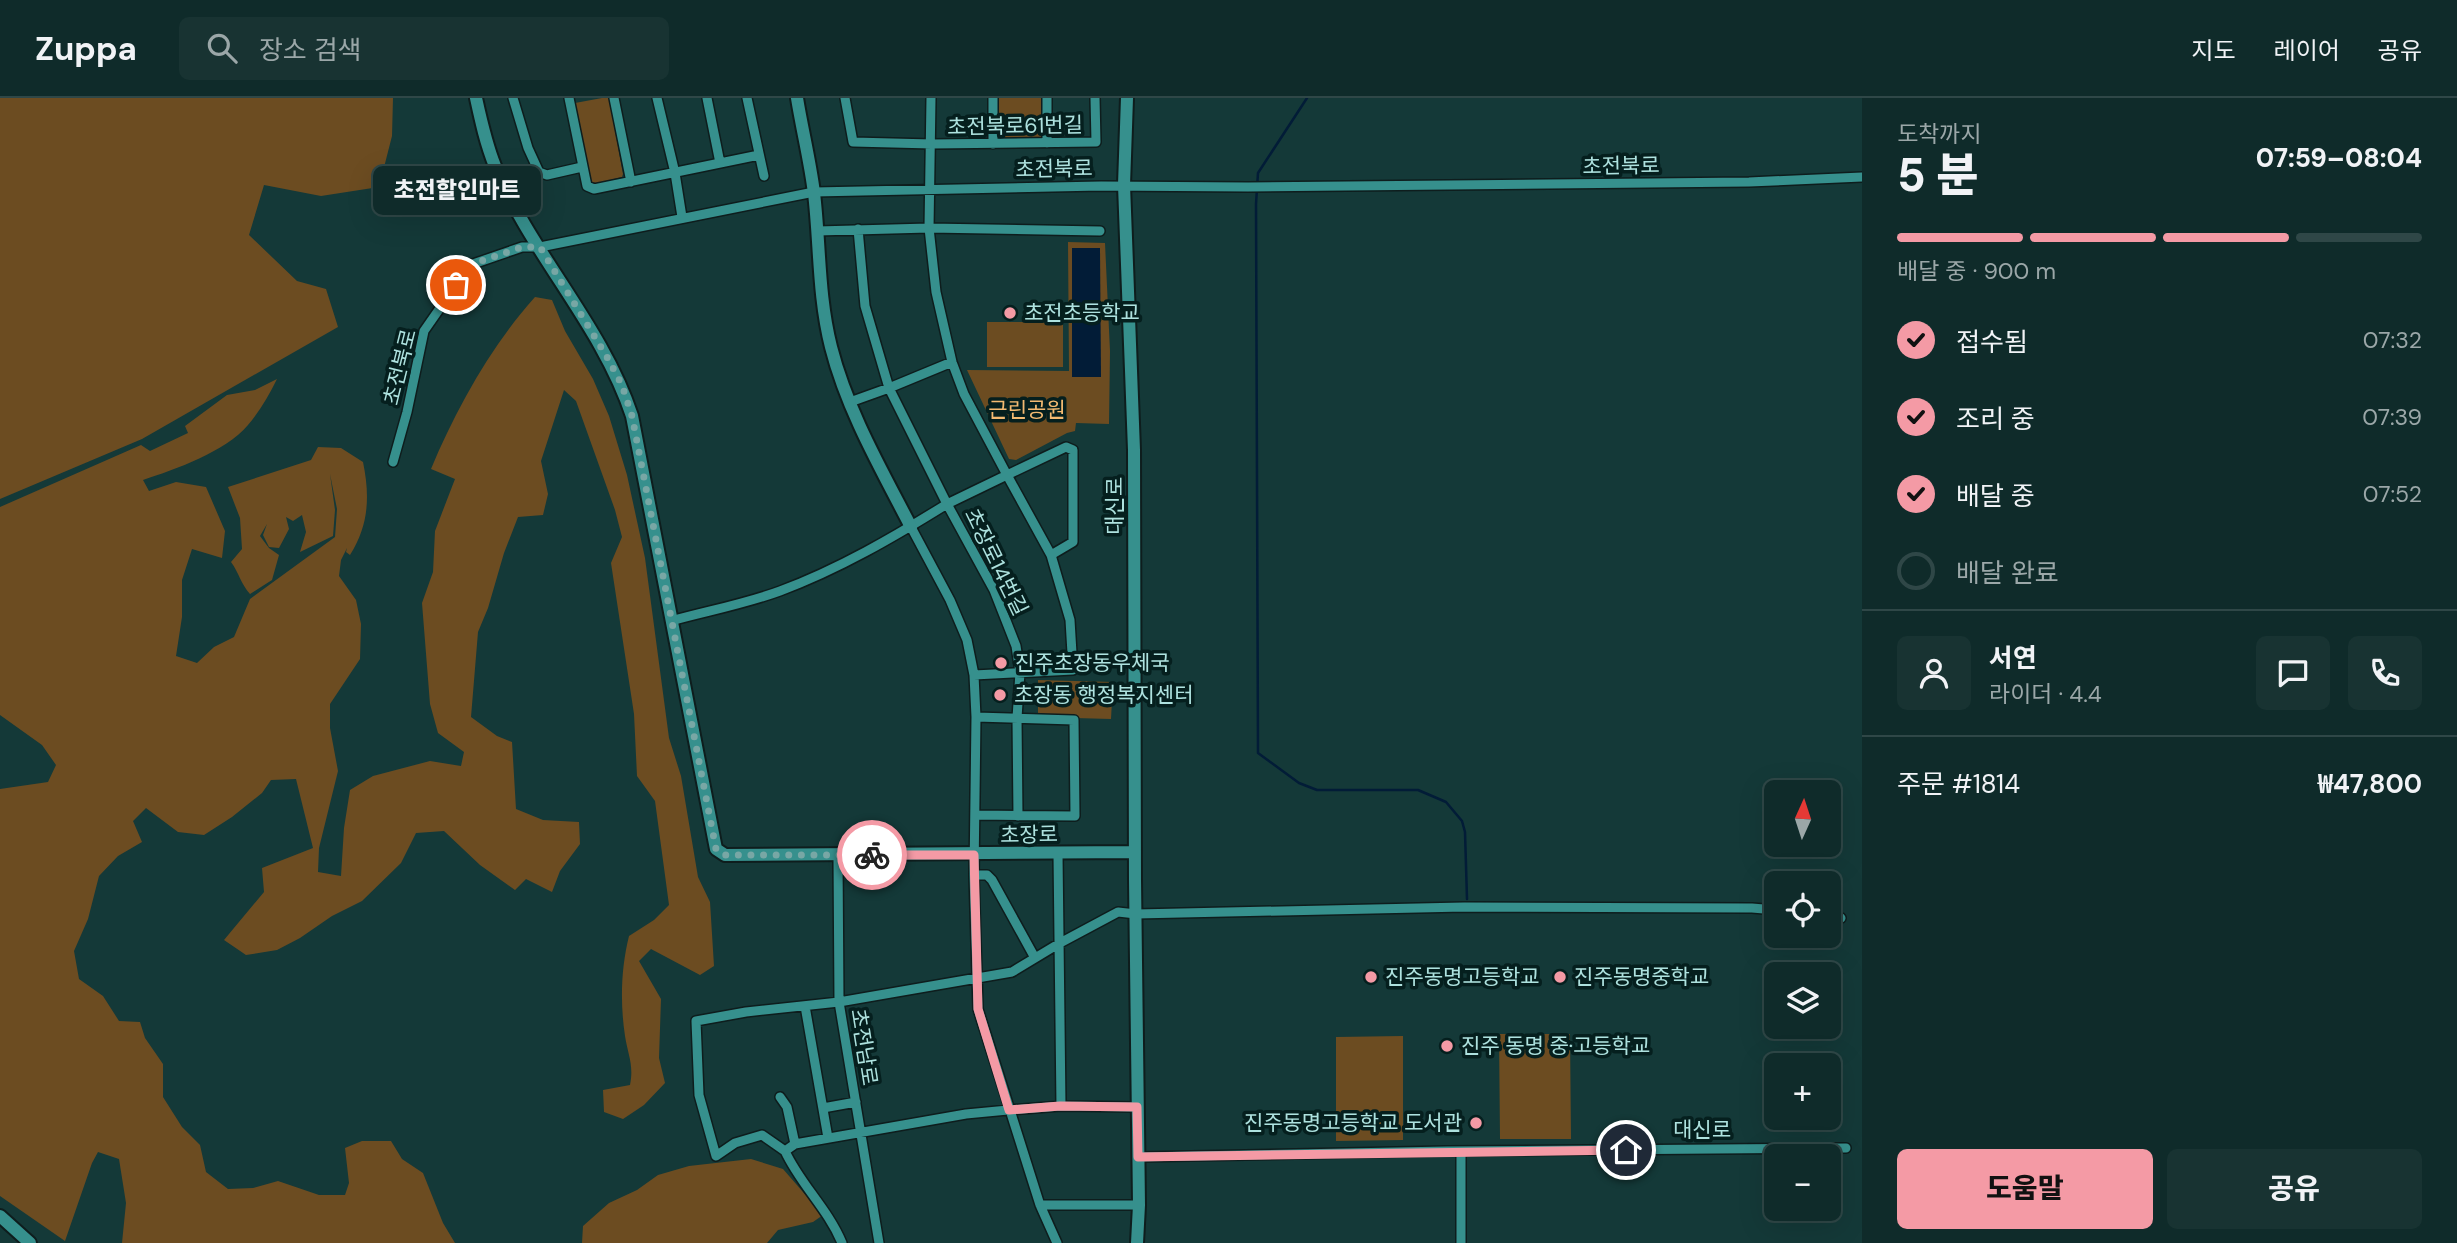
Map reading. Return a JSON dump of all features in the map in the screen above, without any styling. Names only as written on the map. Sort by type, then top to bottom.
[{"type":"street","name":"초장로","points":[[476,98],[495,166],[512,200],[622,385],[632,416],[716,849],[724,855],[838,856],[1135,852]]},
{"type":"street","points":[[513,98],[538,172],[547,174],[582,167]]},
{"type":"street","points":[[569,98],[587,186],[594,189],[759,155]]},
{"type":"street","points":[[614,98],[631,182]]},
{"type":"street","points":[[657,98],[675,173],[682,217]]},
{"type":"street","points":[[707,98],[720,163]]},
{"type":"street","points":[[747,98],[764,176]]},
{"type":"street","points":[[797,98],[814,192],[820,285],[831,346],[850,402],[879,467],[950,600],[967,640],[974,675],[976,717],[974,876],[978,1009],[1040,1205],[1057,1243]]},
{"type":"street","name":"초전북로61번길","points":[[845,98],[853,142],[932,144],[1096,142],[1095,98]]},
{"type":"street","name":"초전북로61번길","points":[[931,98],[929,228],[936,292],[952,362],[964,394],[1051,555],[1070,620],[1073,670],[1020,672]]},
{"type":"street","points":[[993,98],[993,144]]},
{"type":"street","points":[[1047,98],[1047,143]]},
{"type":"street","name":"대신로","points":[[1128,98],[1124,185],[1134,450],[1139,1205],[1137,1243]]},
{"type":"street","name":"초전북로","points":[[393,462],[407,412],[424,331],[470,265],[522,247],[540,247],[814,192],[1124,185],[1257,187],[1749,182],[1862,177]]},
{"type":"street","points":[[817,231],[929,228],[1100,231]]},
{"type":"street","name":"초장로14번길","points":[[858,229],[865,306],[889,388],[994,590],[1016,646],[1020,672],[1017,718]]},
{"type":"street","points":[[850,402],[952,362]]},
{"type":"street","points":[[671,621],[776,592],[807,580],[911,527],[947,504],[1066,447],[1073,450],[1073,542],[1051,555]]},
{"type":"street","points":[[974,675],[1020,672]]},
{"type":"street","points":[[976,717],[1074,720],[1075,816],[976,815]]},
{"type":"street","points":[[1017,718],[1018,816]]},
{"type":"street","points":[[1058,853],[1060,1106]]},
{"type":"street","name":"초전남로","points":[[838,856],[839,1002],[879,1243]]},
{"type":"street","points":[[974,876],[987,875],[992,880],[1035,958]]},
{"type":"street","points":[[842,1243],[827,1215],[793,1168],[785,1151],[762,1135],[735,1143],[716,1156],[699,1096],[696,1021],[839,1002],[1012,972],[1118,912],[1136,914],[1464,907],[1764,909]]},
{"type":"street","points":[[805,1006],[828,1138]]},
{"type":"street","points":[[780,1097],[787,1107],[795,1144]]},
{"type":"street","points":[[823,1108],[856,1102]]},
{"type":"street","points":[[785,1151],[795,1144],[966,1114],[1060,1106],[1137,1107]]},
{"type":"street","name":"대신로","points":[[1138,1157],[1846,1148]]},
{"type":"street","points":[[1461,1151],[1461,1243]]},
{"type":"street","points":[[1040,1205],[1139,1205]]},
{"type":"street","points":[[0,1216],[30,1243]]},
{"type":"green space","points":[[0,98],[393,98],[392,136],[379,187],[321,196],[264,185],[249,235],[297,281],[326,289],[338,327],[142,439],[0,499]]},
{"type":"green space","points":[[609,98],[623,174],[622,177],[594,184],[590,182],[575,103]]},
{"type":"green space","points":[[997,98],[1043,98],[1043,140],[997,140]]},
{"type":"green space","name":"근린공원","points":[[1068,242],[1105,243],[1110,351],[1109,424],[1076,423],[1075,431],[1016,460],[1009,459],[967,370],[1069,371]]},
{"type":"green space","points":[[535,297],[552,300],[565,331],[593,379],[609,416],[627,475],[645,558],[669,738],[681,776],[698,877],[710,902],[714,966],[700,975],[651,949],[639,961],[661,999],[659,1058],[665,1083],[644,1105],[623,1119],[604,1112],[603,1090],[630,1085],[631,1078],[622,998],[624,960],[629,936],[654,920],[669,905],[655,801],[637,776],[634,714],[611,563],[622,537],[576,401],[564,390],[541,461],[548,494],[543,515],[518,517],[478,632],[471,717],[497,736],[512,742],[516,809],[543,820],[579,822],[580,844],[560,871],[552,892],[526,879],[515,890],[480,865],[444,831],[416,833],[401,863],[362,901],[277,950],[246,955],[224,940],[264,892],[262,868],[313,848],[296,779],[271,780],[262,793],[204,835],[178,832],[146,808],[133,821],[142,842],[118,856],[99,876],[88,919],[74,951],[79,979],[103,996],[119,1021],[140,1022],[145,1038],[163,1064],[163,1097],[182,1127],[200,1145],[206,1172],[228,1189],[253,1188],[278,1181],[319,1195],[345,1195],[349,1183],[345,1148],[362,1141],[391,1141],[402,1159],[423,1173],[443,1223],[455,1243],[122,1243],[126,1203],[119,1159],[98,1152],[65,1241],[0,1196],[0,789],[48,782],[56,765],[42,745],[0,715],[0,507],[141,445],[150,451],[188,433],[185,426],[227,395],[255,390],[277,379],[256,414],[238,435],[199,458],[143,480],[149,491],[176,482],[206,487],[225,531],[222,558],[192,549],[182,580],[182,617],[176,656],[197,663],[214,647],[234,637],[250,599],[335,537],[337,509],[330,474],[335,510],[333,536],[300,552],[306,532],[302,515],[293,521],[286,517],[289,529],[279,548],[269,547],[263,535],[267,524],[260,536],[269,548],[279,555],[272,580],[250,594],[231,562],[242,549],[240,518],[228,487],[311,460],[318,447],[341,448],[363,462],[367,487],[364,521],[350,555],[346,552],[347,548],[341,560],[339,576],[356,600],[361,624],[360,659],[330,704],[330,728],[338,771],[319,848],[318,872],[341,876],[350,790],[373,776],[430,761],[461,766],[464,752],[438,733],[430,704],[422,603],[433,572],[435,531],[455,479],[431,469],[489,357]]},
{"type":"green space","points":[[987,322],[1063,322],[1063,367],[987,367]]},
{"type":"green space","points":[[1038,680],[1113,682],[1111,719],[1038,717]]},
{"type":"green space","points":[[1499,1034],[1570,1034],[1571,1139],[1500,1139]]},
{"type":"green space","points":[[1403,1036],[1403,1140],[1336,1141],[1336,1037]]},
{"type":"green space","points":[[751,1159],[783,1169],[823,1215],[813,1222],[778,1230],[767,1243],[582,1243],[583,1226],[609,1203],[637,1190],[658,1175],[689,1166]]},
{"type":"water","points":[[1072,248],[1100,248],[1101,377],[1072,377]]},
{"type":"waterway","points":[[1307,98],[1258,173],[1258,753],[1299,783],[1317,790],[1418,790],[1446,802],[1462,821],[1465,832],[1467,899]]},
{"type":"way so far","points":[[456,285],[470,265],[522,247],[540,247],[622,385],[632,416],[716,849],[724,855],[872,855]]},
{"type":"place","name":"초전할인마트","points":[[456,285]]},
{"type":"place","name":"초전초등학교","points":[[1010,313]]},
{"type":"place","name":"진주초장동우체국","points":[[1001,663]]},
{"type":"place","name":"초장동 행정복지센터","points":[[1000,695]]},
{"type":"place","name":"진주동명고등학교","points":[[1371,977]]},
{"type":"place","name":"진주동명중학교","points":[[1560,977]]},
{"type":"place","name":"진주 동명 중·고등학교","points":[[1447,1046]]},
{"type":"place","name":"진주동명고등학교 도서관","points":[[1476,1123]]},
{"type":"route","points":[[872,855],[974,855],[978,1009],[1009,1110],[1060,1106],[1137,1107],[1138,1157],[1626,1150]]}]
